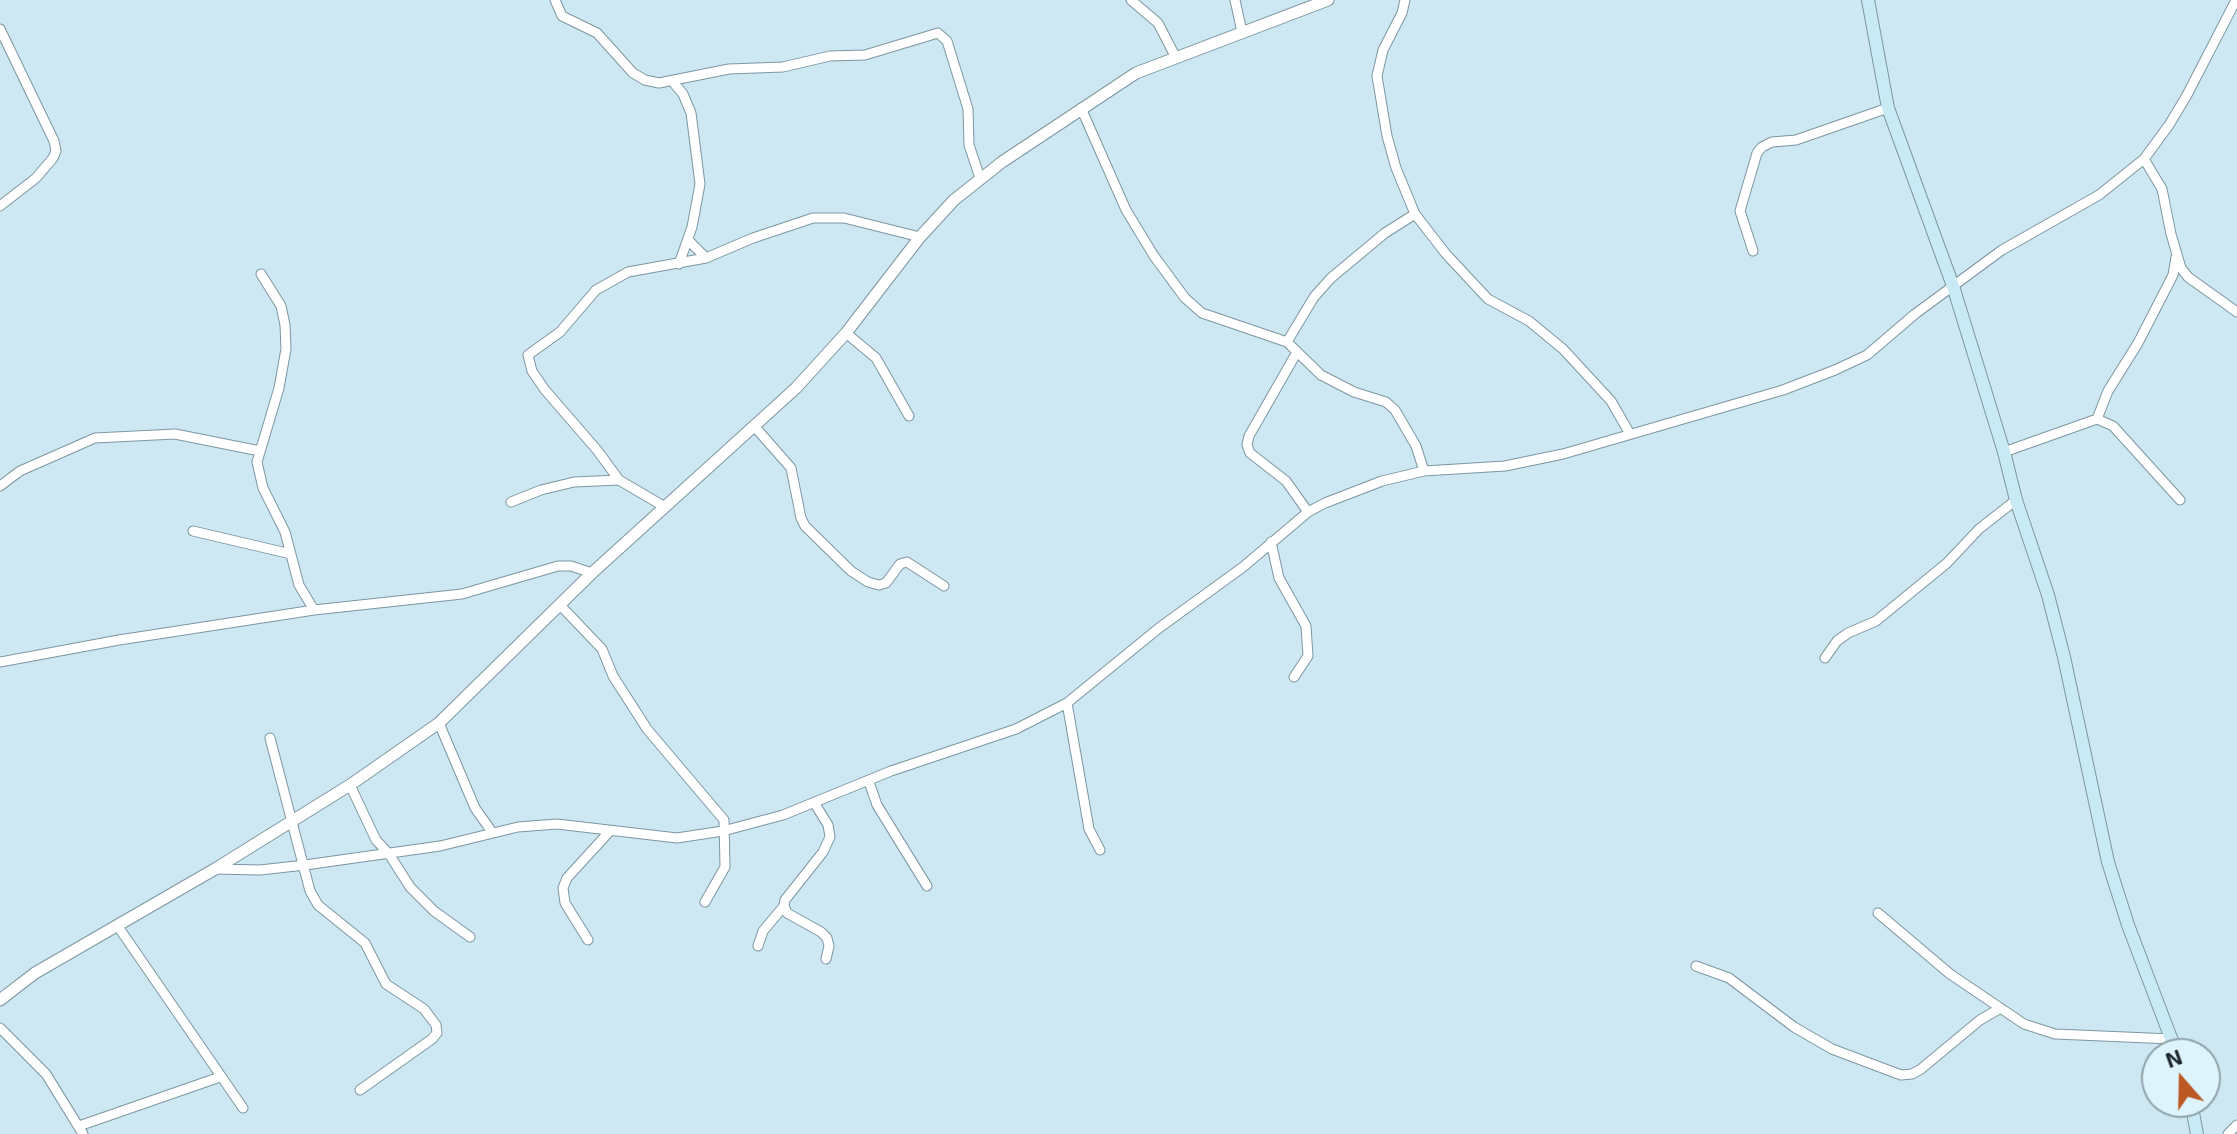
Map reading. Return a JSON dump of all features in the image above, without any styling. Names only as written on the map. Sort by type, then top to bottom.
[{"type":"main road","points":[[1868,0],[1888,108],[1953,286],[2016,500],[2048,595],[2108,862],[2128,925],[2172,1038]]},
{"type":"street","points":[[555,0],[562,16],[597,33],[633,73],[645,80],[673,82],[729,69],[783,67],[830,56],[865,55],[938,33],[947,41],[968,109],[969,145],[980,178]]},
{"type":"street","points":[[1131,0],[1158,23],[1175,56]]},
{"type":"street","points":[[1235,0],[1242,32]]},
{"type":"street","points":[[0,1000],[35,973],[215,869],[350,785],[439,723],[592,573],[796,388],[846,333],[920,237],[954,200],[980,178],[1136,73],[1328,0]]},
{"type":"street","points":[[1405,0],[1402,13],[1383,50],[1377,76],[1387,136],[1415,214],[1446,254],[1488,299],[1529,321],[1563,349],[1611,401],[1630,434]]},
{"type":"street","points":[[215,869],[260,870],[389,854],[440,846],[492,832],[557,824],[677,838],[723,831],[815,804],[891,771],[1016,729],[1067,703],[1159,628],[1243,567],[1308,512],[1325,503],[1382,481],[1424,471],[1505,466],[1630,434],[1783,390],[1867,355],[2002,250],[2099,195],[2144,159],[2187,95],[2236,0]]},
{"type":"street","points":[[0,29],[56,151],[36,178],[0,206]]},
{"type":"street","points":[[683,94],[690,77]]},
{"type":"street","points":[[673,82],[683,94],[691,113],[700,184],[688,240],[679,264]]},
{"type":"street","points":[[1081,108],[1126,210],[1185,298],[1202,313],[1287,342],[1321,375],[1354,392],[1386,402],[1395,410],[1416,446],[1424,471]]},
{"type":"street","points":[[1753,251],[1740,211],[1757,153],[1762,147],[1772,142],[1796,140],[1888,108]]},
{"type":"street","points":[[2144,159],[2162,189],[2176,255],[2188,277],[2237,312]]},
{"type":"street","points":[[1287,342],[1314,297],[1331,278],[1385,233],[1415,214]]},
{"type":"street","points":[[665,507],[619,480],[545,390],[532,371],[528,355],[560,332],[586,299],[612,279],[628,272],[706,258],[813,218],[844,218],[920,237]]},
{"type":"street","points":[[688,240],[706,258]]},
{"type":"street","points":[[2097,419],[2108,391],[2138,343],[2173,275],[2176,255]]},
{"type":"street","points":[[261,274],[281,306],[286,349],[279,388],[257,462],[260,479],[285,532],[299,585],[314,610]]},
{"type":"street","points":[[846,333],[876,358],[909,416]]},
{"type":"street","points":[[1297,352],[1249,436],[1247,445],[1250,453],[1286,481],[1308,512]]},
{"type":"street","points":[[2004,452],[2097,419],[2113,426],[2180,500]]},
{"type":"street","points":[[755,427],[791,468],[805,526],[851,571],[879,585],[886,583],[900,564],[907,562],[944,586]]},
{"type":"street","points":[[0,486],[20,471],[95,438],[175,434],[260,451]]},
{"type":"street","points":[[511,502],[574,482],[619,480]]},
{"type":"street","points":[[1825,658],[1837,641],[1886,613],[2016,500]]},
{"type":"street","points":[[193,531],[291,554]]},
{"type":"street","points":[[1271,542],[1279,578],[1306,626],[1308,656],[1294,677]]},
{"type":"street","points":[[0,662],[314,610],[462,594],[558,566],[571,566],[592,573]]},
{"type":"street","points":[[560,605],[602,649],[613,676],[647,729],[724,820],[727,845],[725,867],[705,902]]},
{"type":"street","points":[[1067,703],[1089,829],[1100,850]]},
{"type":"street","points":[[439,723],[475,808],[492,832]]},
{"type":"street","points":[[270,738],[310,891],[318,905],[365,943],[386,984],[424,1009],[436,1025],[437,1033],[432,1039],[360,1090]]},
{"type":"street","points":[[869,782],[877,805],[927,886]]},
{"type":"street","points":[[350,785],[376,840],[410,887],[434,911],[470,937]]},
{"type":"street","points":[[758,946],[763,931],[823,852],[830,837],[828,825],[815,804]]},
{"type":"street","points":[[588,940],[565,903],[563,888],[567,878],[610,831]]},
{"type":"street","points":[[784,906],[787,913],[827,938],[826,959]]},
{"type":"street","points":[[1878,913],[1950,974],[2024,1024],[2055,1034],[2149,1038]]},
{"type":"street","points":[[117,925],[243,1108]]},
{"type":"street","points":[[1696,966],[1729,978],[1794,1027],[1832,1049],[1901,1075],[1921,1069],[1980,1020],[1999,1009]]},
{"type":"street","points":[[0,1028],[46,1074],[81,1130],[220,1077]]},
{"type":"street","points":[[2228,1134],[2237,1125]]}]
